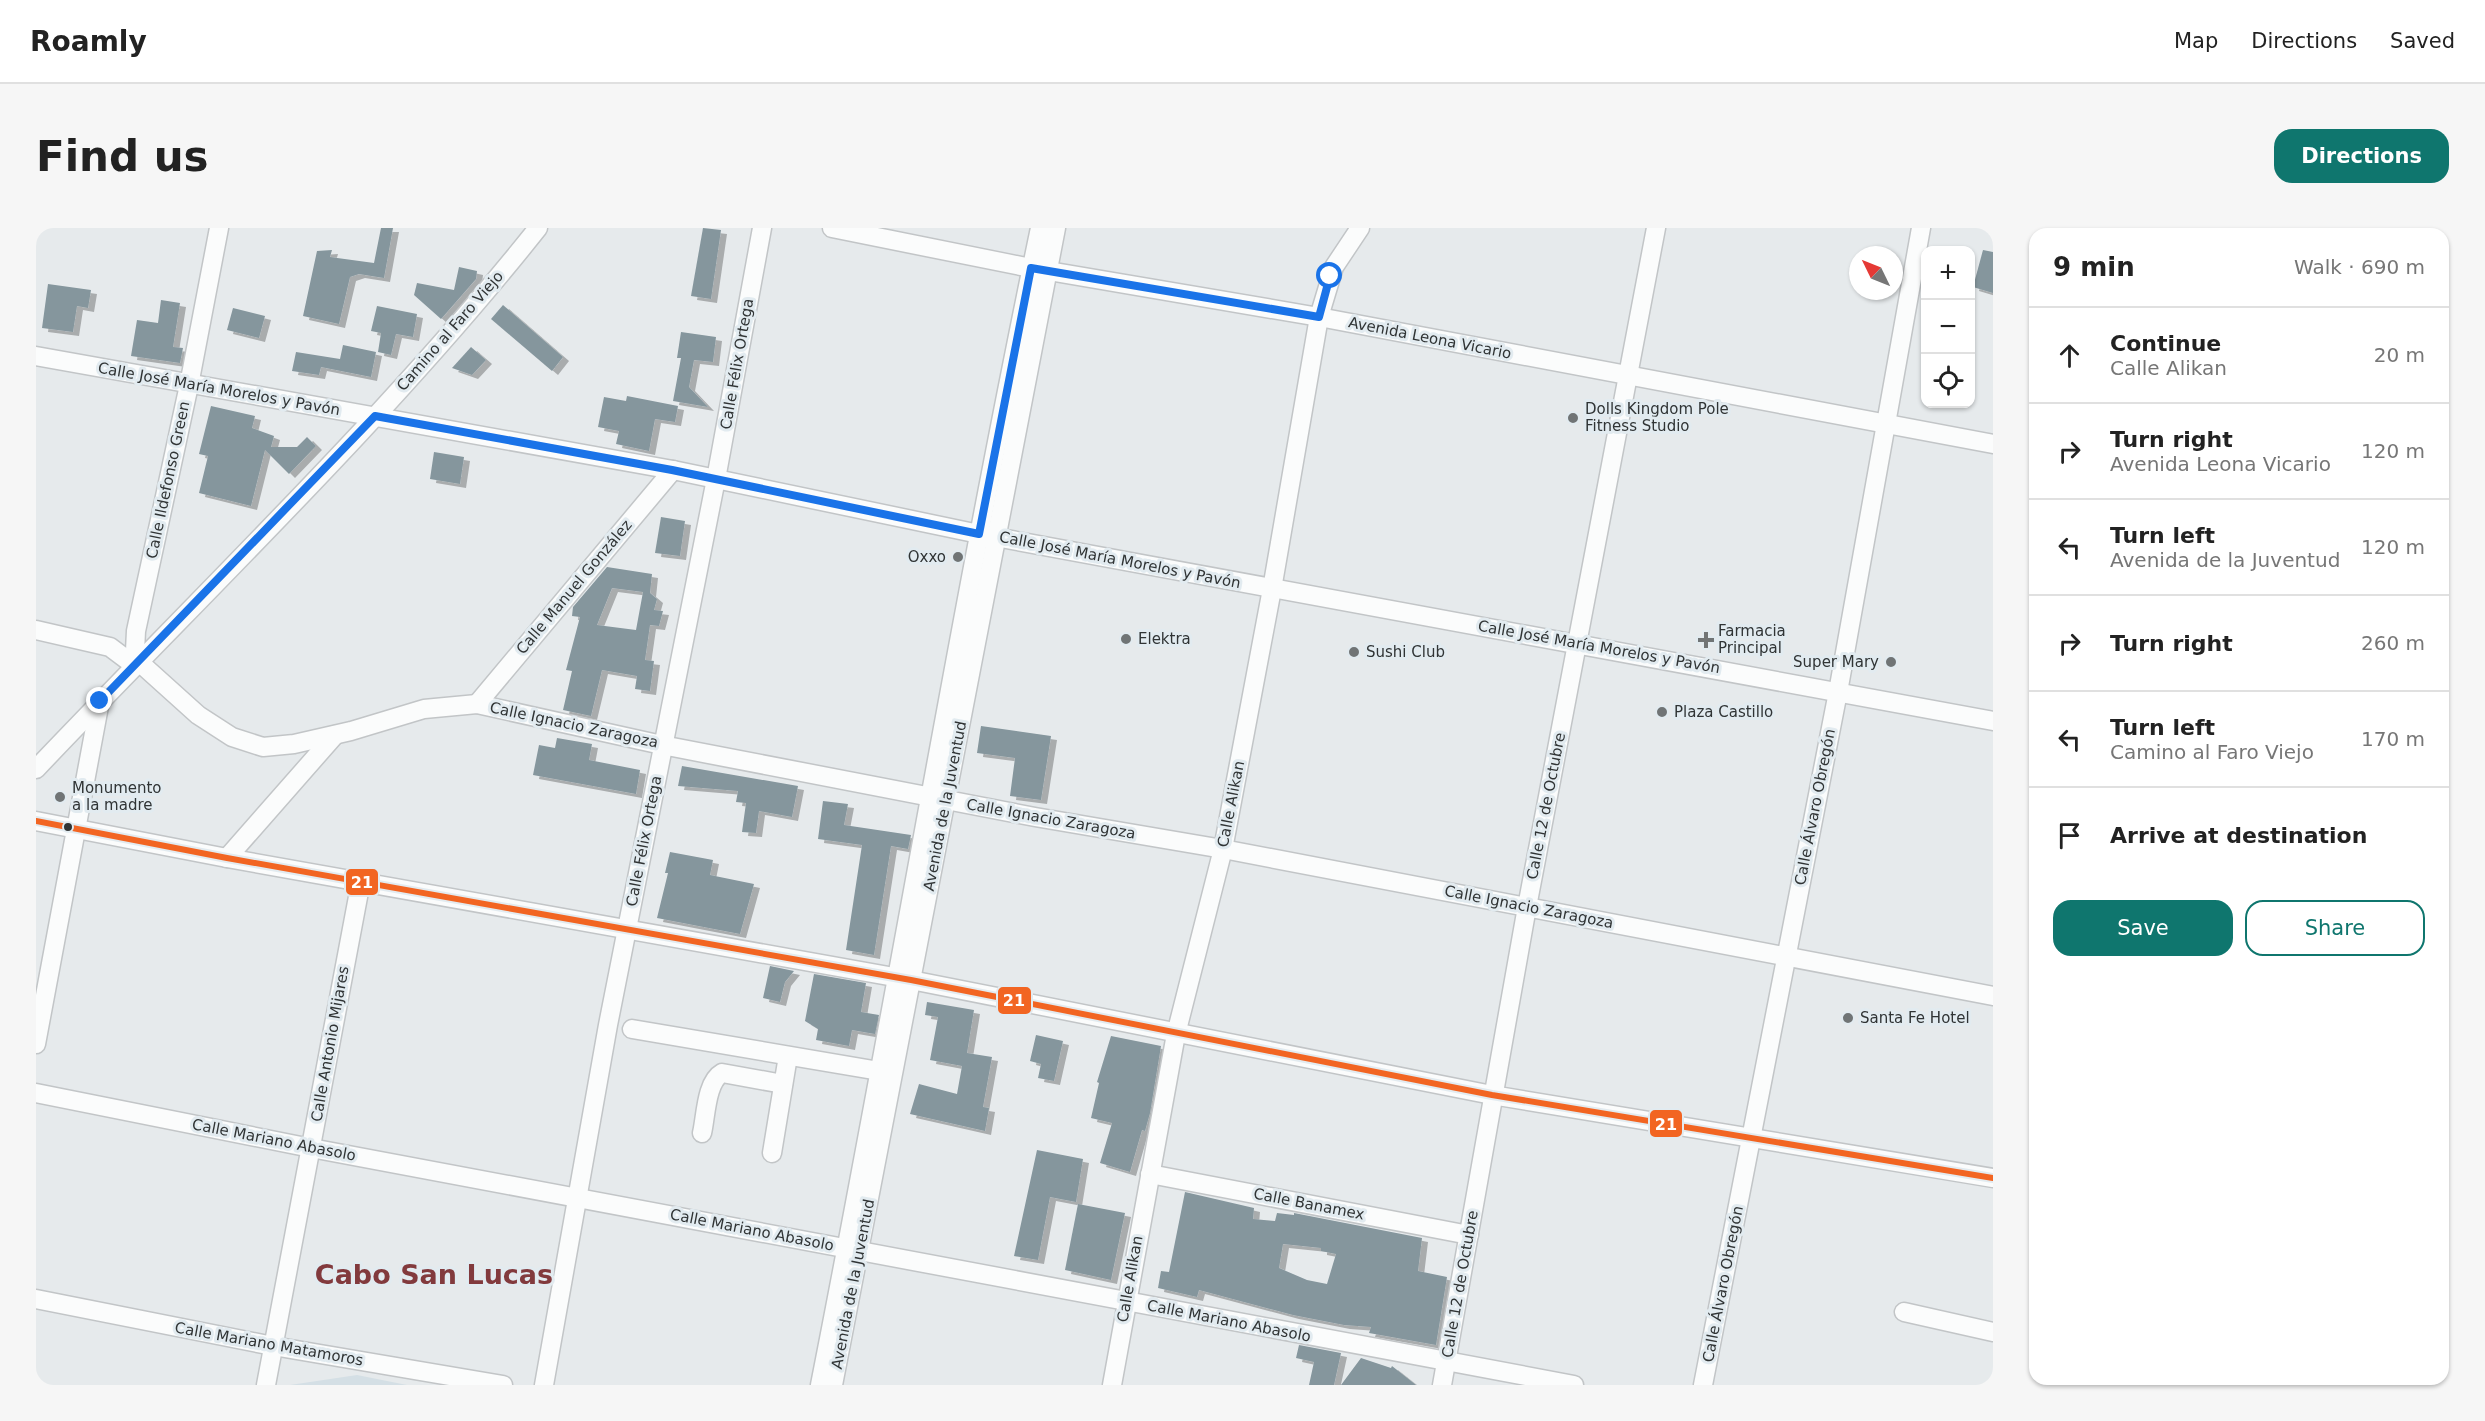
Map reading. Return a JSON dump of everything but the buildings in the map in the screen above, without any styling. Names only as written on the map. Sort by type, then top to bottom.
[{"type":"street","name":"Calle Ildefonso Green","points":[[136,663],[136,631],[189,385],[219,228]]},
{"type":"street","name":"Camino al Faro Viejo","points":[[36,769],[375,416],[467,313],[538,228]]},
{"type":"street","name":"Calle Félix Ortega","points":[[544,1385],[627,930],[716,479],[762,228]]},
{"type":"street","name":"Avenida Leona Vicario","points":[[832,228],[1040,269],[1319,317],[1993,444]]},
{"type":"street","name":"Avenida de la Juventud","points":[[1040,228],[1040,269]]},
{"type":"street","name":"Avenida de la Juventud","points":[[833,1385],[853,1249],[988,535],[1040,269],[1056,228]]},
{"type":"street","name":"Calle Alikan","points":[[1112,1385],[1176,1034],[1223,849],[1272,589],[1319,317],[1334,267],[1360,228]]},
{"type":"street","name":"Calle 12 de Octubre","points":[[1442,1385],[1492,1095],[1626,375],[1656,228]]},
{"type":"street","name":"Calle Álvaro Obregón","points":[[1703,1385],[1838,692],[1921,228]]},
{"type":"street","name":"Calle José María Morelos y Pavón","points":[[36,356],[672,470],[988,535],[1272,589],[1577,643],[1993,721]]},
{"type":"street","name":"Calle Manuel González","points":[[477,704],[672,470]]},
{"type":"street","name":"Calle Ignacio Zaragoza","points":[[36,630],[105,645],[121,653],[198,715],[232,737],[247,743],[276,747],[335,735],[424,709],[477,704],[662,745],[1787,955],[1993,996]]},
{"type":"street","points":[[36,1044],[100,701]]},
{"type":"street","points":[[227,858],[335,735]]},
{"type":"street","points":[[36,821],[77,827],[227,858],[904,979],[1492,1095],[1752,1140],[1993,1178]]},
{"type":"street","name":"Calle Antonio Mijares","points":[[266,1385],[361,881]]},
{"type":"street","points":[[633,1029],[887,1072]]},
{"type":"street","points":[[772,1153],[788,1056]]},
{"type":"street","points":[[702,1133],[712,1084],[717,1076],[722,1073],[783,1084]]},
{"type":"street","name":"Calle Mariano Abasolo","points":[[36,1093],[311,1148],[1574,1385]]},
{"type":"street","name":"Calle Banamex","points":[[1150,1174],[1469,1235]]},
{"type":"street","name":"Avenida de la Juventud","points":[[820,1385],[853,1249]]},
{"type":"street","name":"Calle Mariano Matamoros","points":[[36,1299],[273,1346],[503,1385]]},
{"type":"street","points":[[1905,1312],[1993,1332]]},
{"type":"shaded area","points":[[357,1375],[407,1385],[290,1385]]},
{"type":"transit line","name":"21","points":[[36,821],[227,858],[911,980],[1492,1095],[1993,1178]]},
{"type":"place","name":"Dolls Kingdom Pole Fitness Studio","points":[[1573,418]]},
{"type":"place","name":"Oxxo","points":[[958,557]]},
{"type":"place","name":"Elektra","points":[[1126,639]]},
{"type":"place","name":"Farmacia Principal","points":[[1706,640]]},
{"type":"place","name":"Sushi Club","points":[[1354,652]]},
{"type":"place","name":"Super Mary","points":[[1891,662]]},
{"type":"place","name":"Plaza Castillo","points":[[1662,712]]},
{"type":"place","name":"Monumento a la madre","points":[[60,797]]},
{"type":"place","name":"Santa Fe Hotel","points":[[1848,1018]]},
{"type":"district","name":"Cabo San Lucas","points":[[434,1275]]},
{"type":"route","points":[[100,701],[375,416],[672,470],[979,534],[1031,268],[1319,317],[1330,276]]}]
